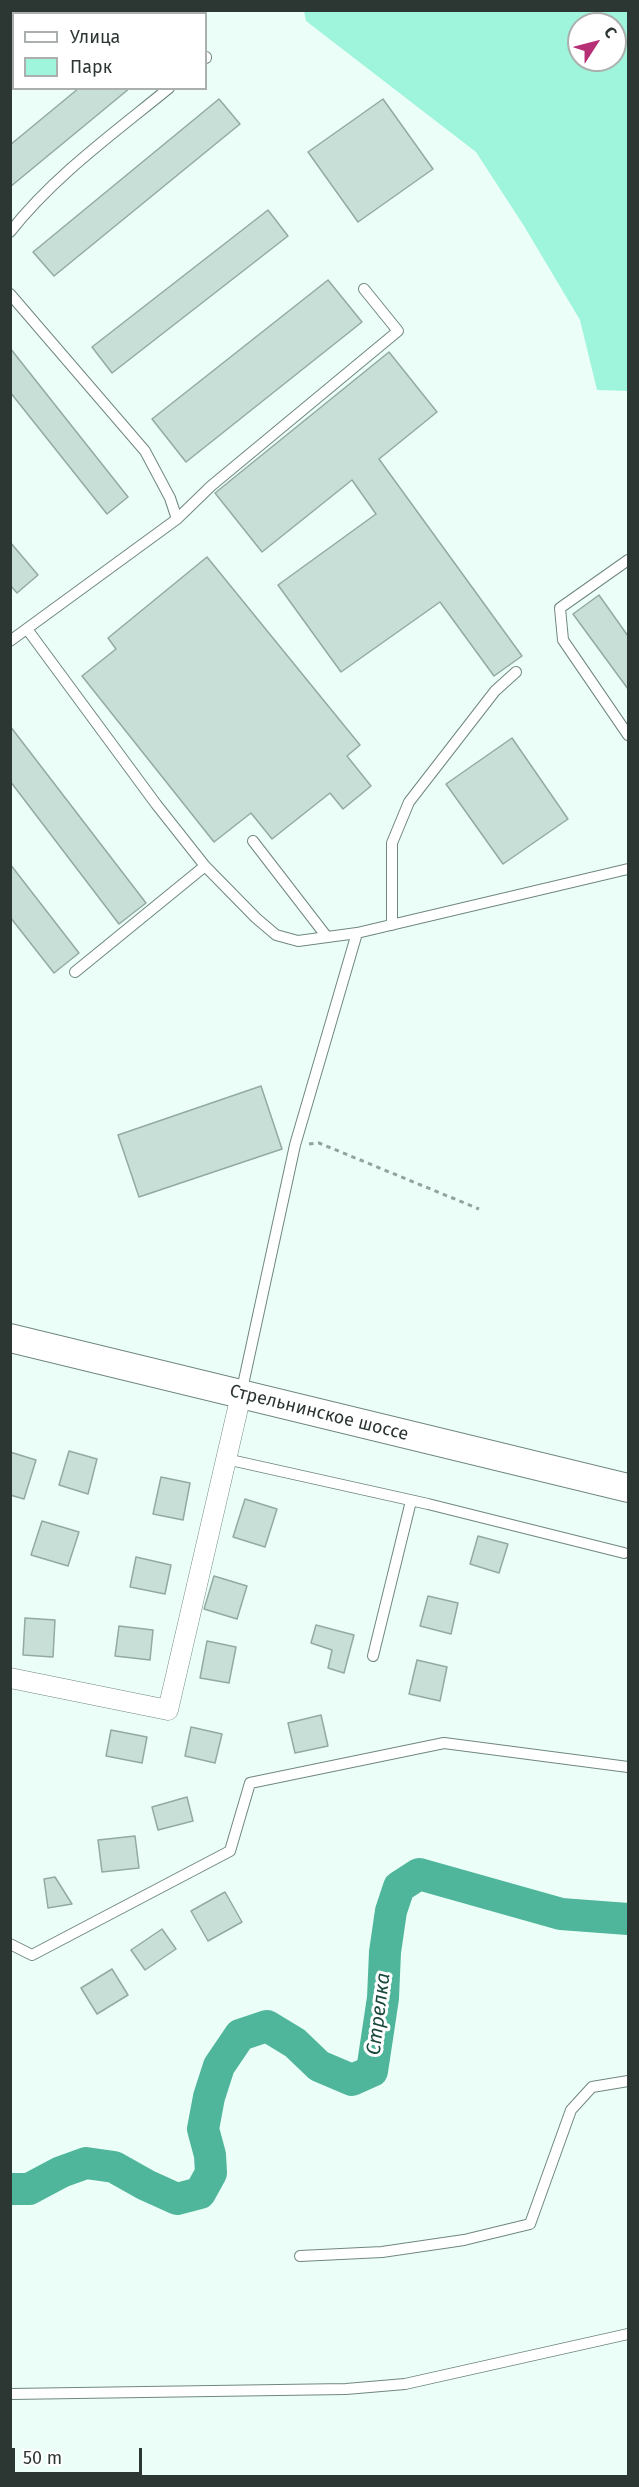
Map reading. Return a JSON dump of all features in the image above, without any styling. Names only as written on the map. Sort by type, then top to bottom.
[{"type":"main road","name":"Стрельнинское шоссе","points":[[10,1338],[628,1488]]},
{"type":"street","points":[[10,1678],[168,1710],[241,1395]]},
{"type":"lane","points":[[10,232],[22,217],[77,164],[167,90]]},
{"type":"lane","points":[[10,641],[177,519],[211,486],[398,331],[364,289]]},
{"type":"lane","points":[[10,294],[145,451],[170,498],[177,519]]},
{"type":"lane","points":[[628,560],[560,608],[563,640],[628,735]]},
{"type":"lane","points":[[27,629],[205,867],[276,935],[298,941],[357,933],[628,869]]},
{"type":"lane","points":[[392,925],[392,843],[409,802],[495,691],[516,672]]},
{"type":"lane","points":[[253,841],[327,937]]},
{"type":"lane","points":[[75,972],[205,867]]},
{"type":"lane","points":[[241,1395],[295,1145],[357,933]]},
{"type":"lane","points":[[226,1459],[624,1553]]},
{"type":"lane","points":[[373,1656],[411,1501]]},
{"type":"lane","points":[[10,1944],[32,1955],[230,1851],[250,1783],[444,1743],[628,1767]]},
{"type":"lane","points":[[300,2256],[406,2248],[464,2240],[530,2224],[571,2110],[592,2087],[628,2080]]},
{"type":"lane","points":[[10,2394],[346,2389],[405,2384],[628,2334]]},
{"type":"path","points":[[295,1145],[319,1143],[479,1209]]},
{"type":"green space","points":[[304,11],[628,11],[628,391],[597,390],[580,320],[524,226],[476,152],[306,21]]},
{"type":"building","points":[[77,90],[128,90],[10,187],[10,145]]},
{"type":"building","points":[[219,99],[240,124],[54,276],[33,252]]},
{"type":"building","points":[[383,99],[433,169],[358,222],[308,152]]},
{"type":"building","points":[[268,210],[288,236],[112,373],[92,347]]},
{"type":"building","points":[[328,280],[362,322],[186,462],[152,419]]},
{"type":"building","points":[[10,348],[128,497],[107,514],[10,392]]},
{"type":"building","points":[[389,352],[437,412],[379,459],[522,656],[494,676],[440,602],[341,672],[278,585],[376,514],[352,480],[262,552],[215,493]]},
{"type":"building","points":[[10,542],[38,575],[17,593],[10,585]]},
{"type":"building","points":[[207,557],[360,745],[347,756],[371,786],[343,809],[330,793],[272,839],[251,813],[214,842],[82,676],[116,649],[108,638]]},
{"type":"building","points":[[599,595],[628,636],[628,689],[573,614]]},
{"type":"building","points":[[10,726],[146,903],[119,924],[10,781]]},
{"type":"building","points":[[512,738],[568,819],[503,864],[446,784]]},
{"type":"building","points":[[10,864],[79,953],[54,973],[10,917]]},
{"type":"building","points":[[261,1086],[282,1149],[139,1197],[118,1135]]},
{"type":"building","points":[[69,1451],[97,1459],[88,1494],[59,1485]]},
{"type":"building","points":[[10,1452],[36,1460],[24,1499],[10,1495]]},
{"type":"building","points":[[161,1477],[190,1483],[183,1520],[153,1514]]},
{"type":"building","points":[[245,1499],[277,1509],[265,1547],[233,1537]]},
{"type":"building","points":[[42,1521],[79,1532],[68,1566],[31,1555]]},
{"type":"building","points":[[478,1536],[508,1544],[499,1573],[470,1564]]},
{"type":"building","points":[[136,1557],[171,1565],[165,1594],[130,1587]]},
{"type":"building","points":[[214,1576],[247,1586],[237,1619],[204,1609]]},
{"type":"building","points":[[428,1596],[458,1603],[451,1634],[420,1626]]},
{"type":"building","points":[[25,1618],[55,1620],[53,1657],[23,1655]]},
{"type":"building","points":[[316,1625],[354,1635],[344,1673],[328,1668],[332,1650],[311,1643]]},
{"type":"building","points":[[119,1626],[153,1630],[150,1660],[115,1656]]},
{"type":"building","points":[[207,1641],[236,1647],[229,1683],[200,1678]]},
{"type":"building","points":[[417,1660],[447,1667],[440,1701],[409,1694]]},
{"type":"building","points":[[321,1715],[328,1746],[295,1753],[288,1723]]},
{"type":"building","points":[[191,1727],[222,1734],[215,1763],[185,1756]]},
{"type":"building","points":[[111,1730],[147,1737],[142,1763],[106,1756]]},
{"type":"building","points":[[187,1797],[193,1821],[158,1830],[152,1807]]},
{"type":"building","points":[[135,1836],[139,1868],[102,1872],[98,1840]]},
{"type":"building","points":[[55,1877],[72,1904],[48,1908],[44,1879]]},
{"type":"building","points":[[225,1892],[242,1922],[208,1941],[191,1911]]},
{"type":"building","points":[[162,1929],[176,1949],[145,1970],[131,1950]]},
{"type":"building","points":[[112,1969],[128,1995],[97,2014],[81,1988]]},
{"type":"waterway","name":"Стрелка","points":[[10,2189],[29,2189],[61,2172],[86,2163],[114,2167],[177,2199],[200,2193],[211,2173],[210,2155],[203,2129],[209,2097],[219,2066],[240,2035],[267,2026],[295,2043],[319,2066],[352,2080],[372,2071],[383,1998],[385,1952],[391,1911],[399,1887],[419,1874],[561,1914],[628,1919]]}]
